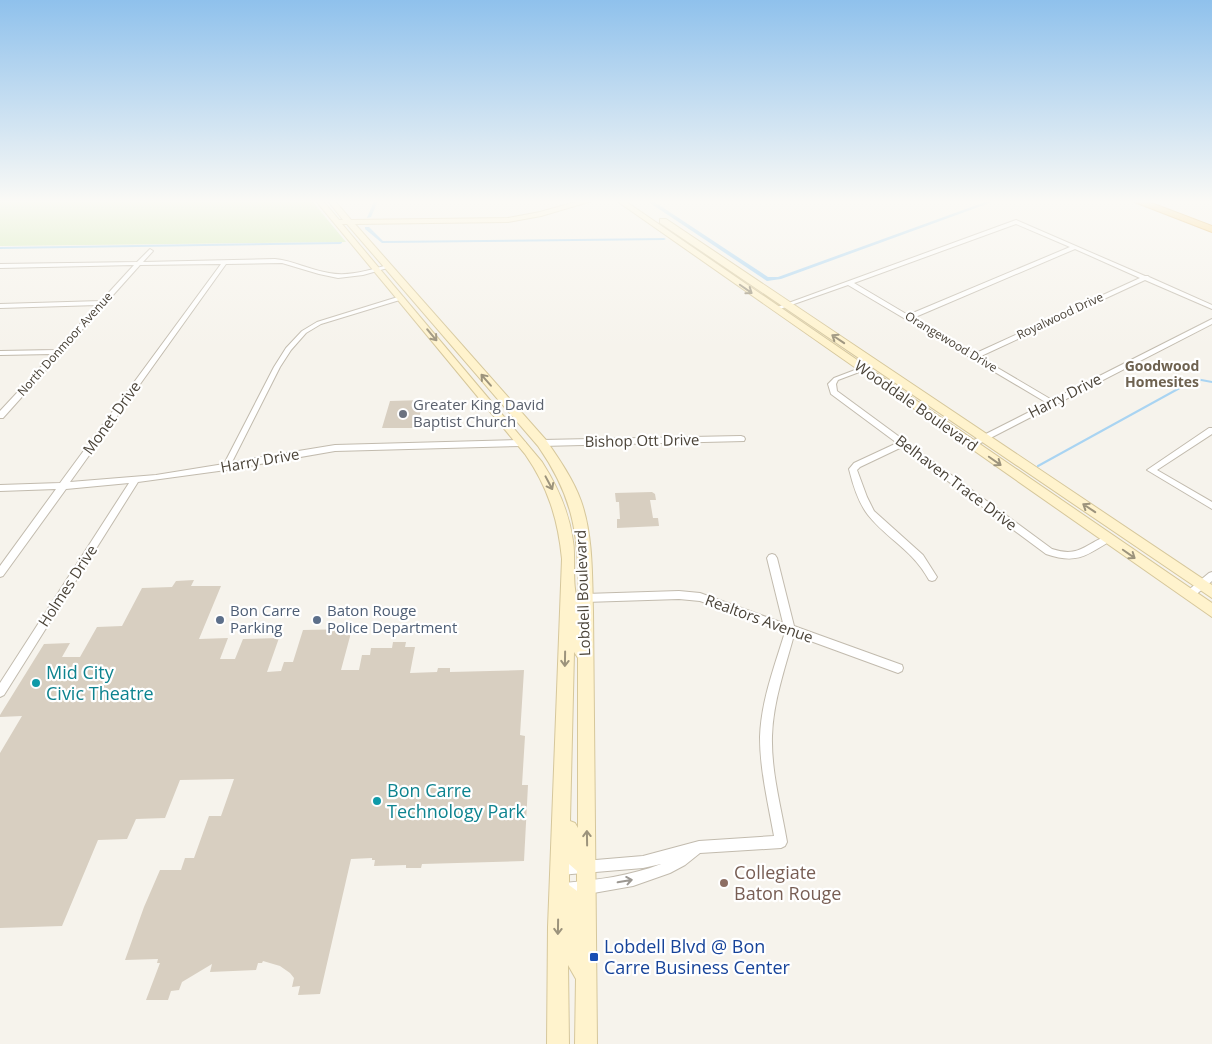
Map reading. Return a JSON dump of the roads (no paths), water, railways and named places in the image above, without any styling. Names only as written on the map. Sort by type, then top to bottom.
[{"type":"main road","name":"Lobdell Boulevard","points":[[360,250],[522,443],[548,480],[567,529],[569,559],[559,890],[558,1044]]},
{"type":"main road","name":"Lobdell Boulevard","points":[[373,250],[542,442],[558,466],[571,491],[580,523],[585,598],[586,1044]]},
{"type":"main road","name":"Wooddale Boulevard","points":[[689,250],[1212,611]]},
{"type":"main road","name":"Wooddale Boulevard","points":[[706,250],[985,438],[1209,584]]},
{"type":"main road","points":[[460,368],[472,364]]},
{"type":"main road","points":[[522,443],[542,442]]},
{"type":"main road","points":[[567,598],[585,598]]},
{"type":"main road","points":[[567,598],[575,607],[578,650],[585,655]]},
{"type":"main road","points":[[562,786],[570,798],[569,836],[571,852],[576,860],[587,866]]},
{"type":"main road","points":[[559,890],[568,895],[573,901],[576,960],[586,977]]},
{"type":"street","points":[[775,309],[941,250]]},
{"type":"street","points":[[909,317],[1070,250]]},
{"type":"street","points":[[1082,250],[1212,307]]},
{"type":"street","name":"North Donmoor Avenue","points":[[2,413],[150,251]]},
{"type":"street","name":"Monet Drive","points":[[0,573],[224,262]]},
{"type":"street","points":[[0,266],[288,262],[333,275],[349,275],[388,267]]},
{"type":"street","name":"Royalwood Drive","points":[[975,356],[1146,277]]},
{"type":"street","points":[[391,286],[402,283]]},
{"type":"street","name":"Orangewood Drive","points":[[850,283],[1052,403]]},
{"type":"street","points":[[226,467],[277,367],[288,349],[304,332],[325,321],[401,298]]},
{"type":"street","points":[[0,306],[101,303]]},
{"type":"street","name":"Harry Drive","points":[[971,445],[1212,321]]},
{"type":"street","points":[[0,353],[58,352]]},
{"type":"street","points":[[860,368],[873,362]]},
{"type":"street","name":"Belhaven Trace Drive","points":[[860,368],[833,382],[834,392],[1049,552],[1063,556],[1078,556],[1108,539]]},
{"type":"street","points":[[1212,430],[1152,470],[1212,506]]},
{"type":"street","name":"Bishop Ott Drive","points":[[542,442],[742,439]]},
{"type":"street","name":"Harry Drive","points":[[0,488],[62,486],[135,480],[226,467],[335,448],[522,443]]},
{"type":"street","points":[[902,444],[857,465],[853,469],[870,512],[921,558],[932,577]]},
{"type":"street","name":"Holmes Drive","points":[[0,692],[135,480]]},
{"type":"street","points":[[560,869],[643,862],[699,847],[781,842],[767,764],[766,735],[771,699],[790,630],[772,558]]},
{"type":"street","points":[[1189,595],[1209,584]]},
{"type":"street","name":"Realtors Avenue","points":[[585,598],[689,595],[709,600],[898,668]]},
{"type":"street","points":[[559,890],[631,881],[656,873],[680,862],[699,847]]},
{"type":"waterway","points":[[723,250],[767,279],[779,278],[858,250]]},
{"type":"waterway","points":[[1038,466],[1196,379],[1212,382]]},
{"type":"place","name":"Greater King David Baptist Church","points":[[403,414]]},
{"type":"place","name":"Bon Carre Parking","points":[[220,620]]},
{"type":"place","name":"Baton Rouge Police Department","points":[[317,620]]},
{"type":"place","name":"Mid City Civic Theatre","points":[[36,683]]},
{"type":"place","name":"Bon Carre Technology Park","points":[[377,801]]},
{"type":"place","name":"Collegiate Baton Rouge","points":[[724,883]]},
{"type":"place","name":"Lobdell Blvd @ Bon Carre Business Center","points":[[594,957]]},
{"type":"district","name":"Goodwood Homesites","points":[[1162,374]]}]
